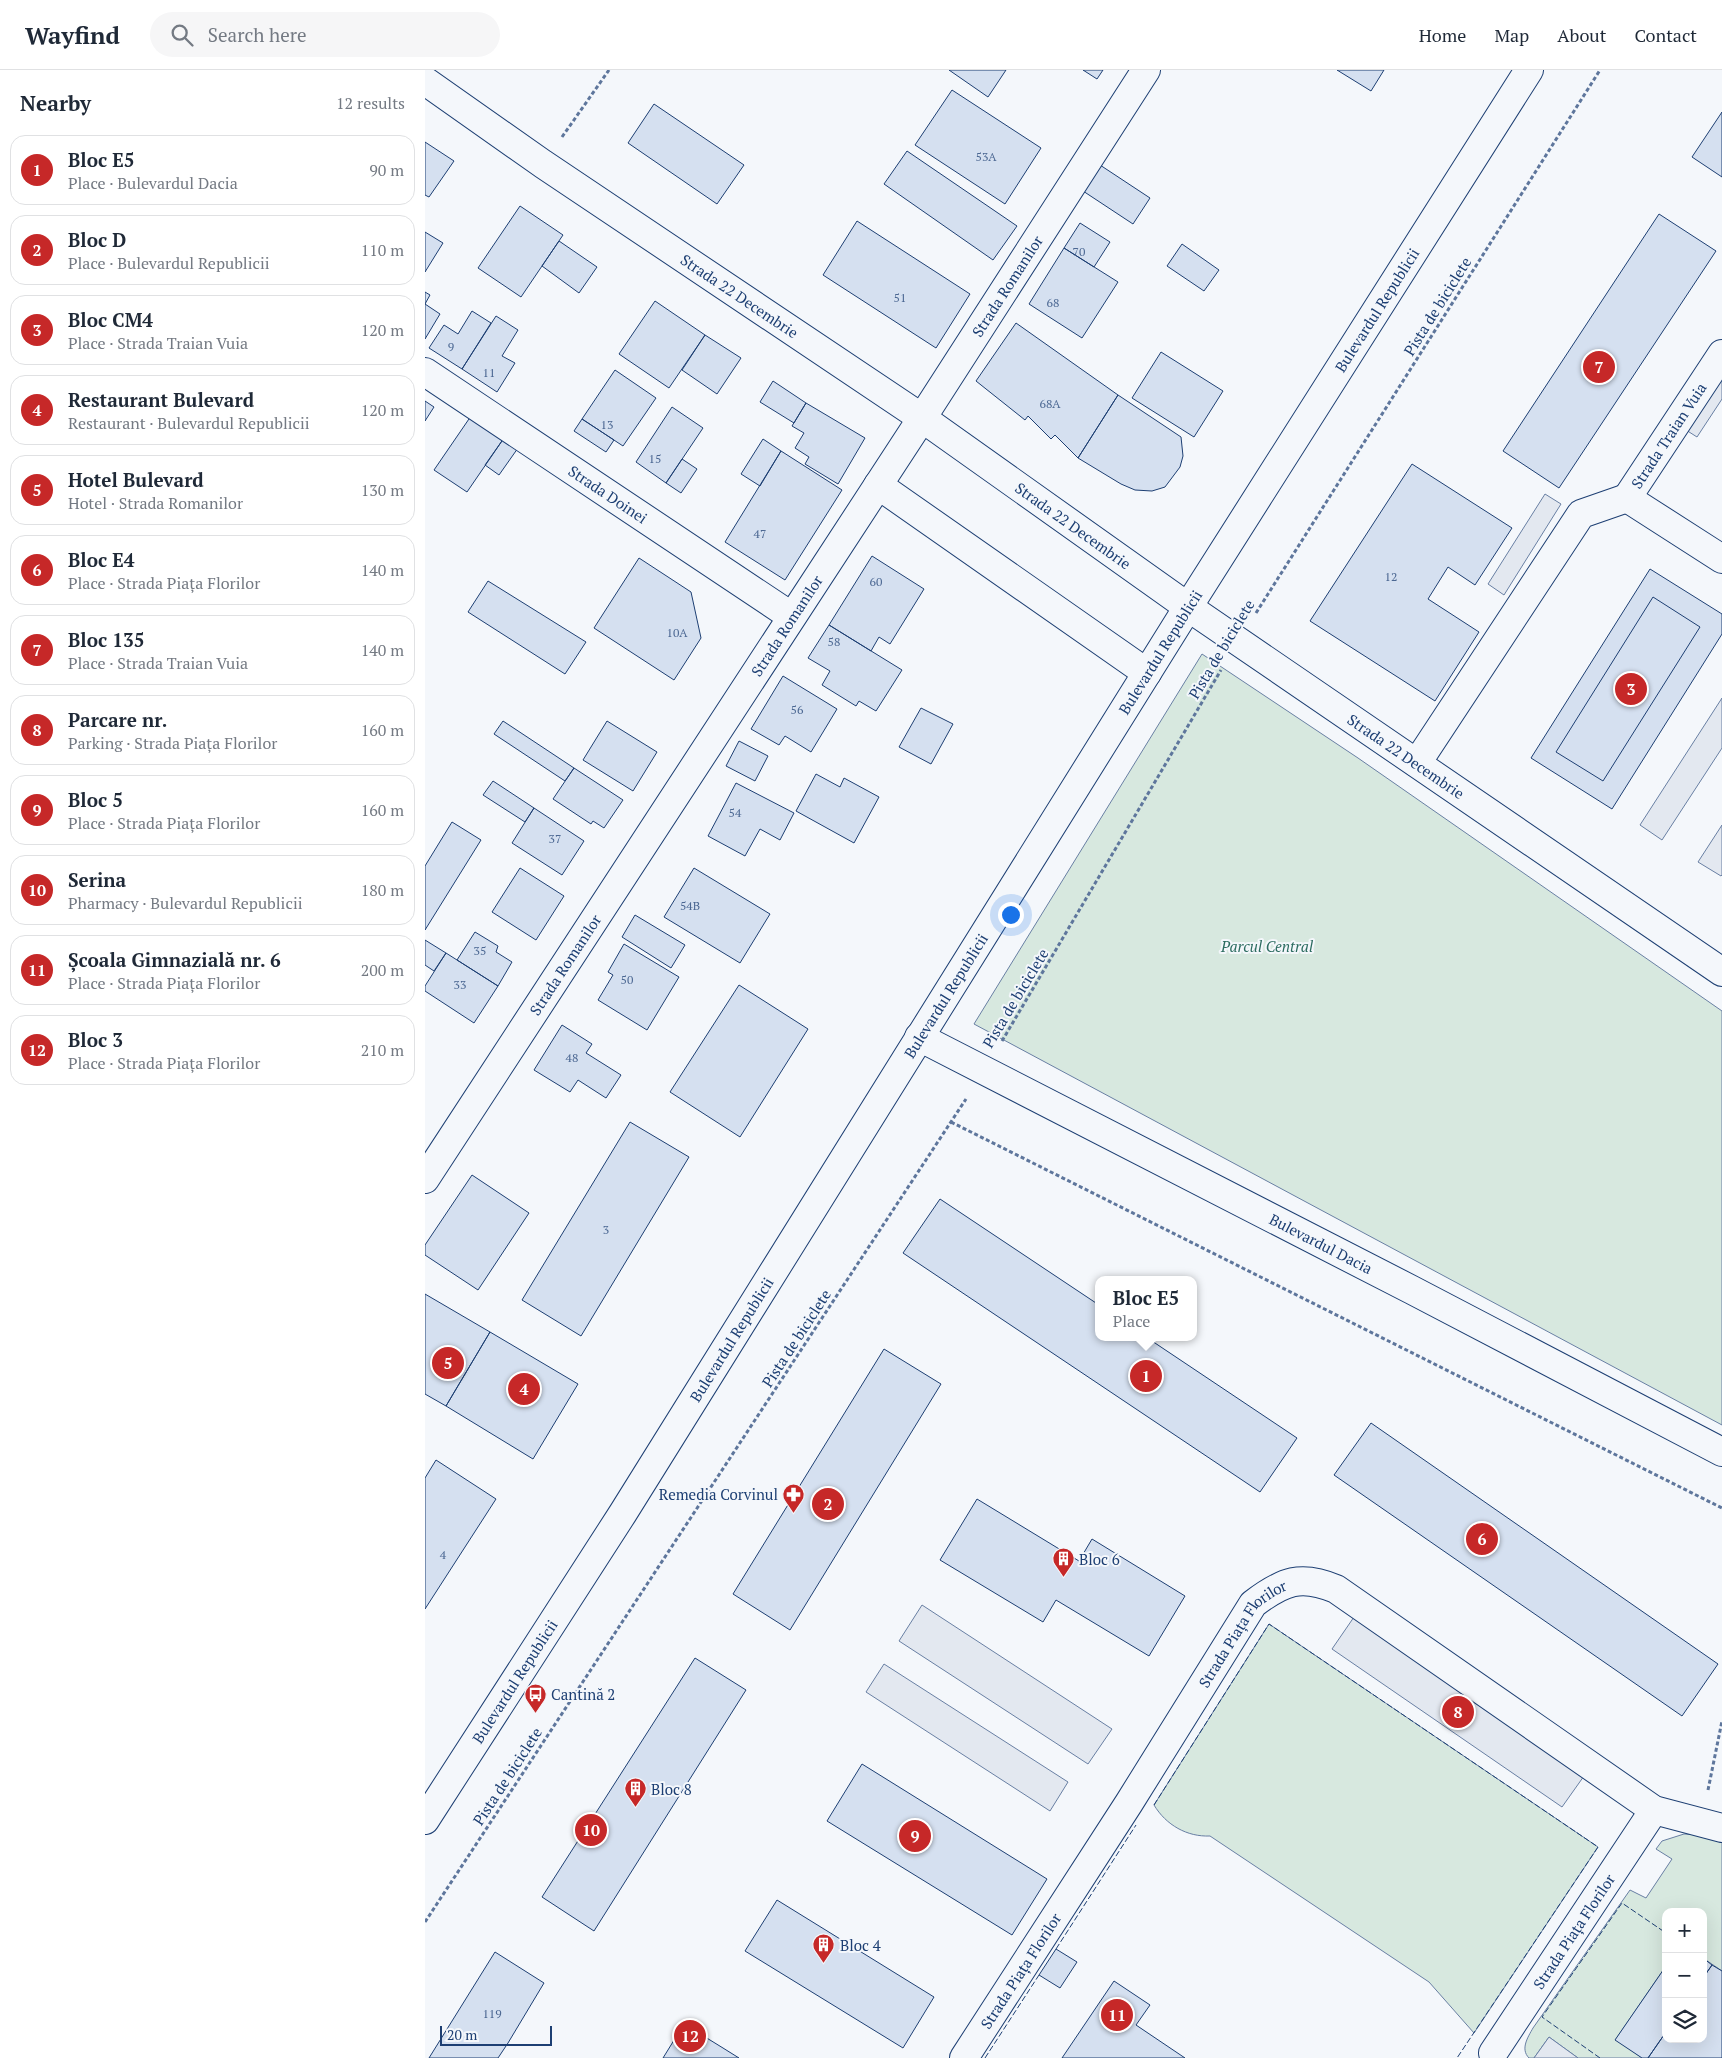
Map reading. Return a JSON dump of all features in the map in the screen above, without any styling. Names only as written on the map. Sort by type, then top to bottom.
[{"type":"street","name":"Strada Romanilor","points":[[425,1179],[922,418],[1146,70]]},
{"type":"street","name":"Bulevardul Republicii","points":[[425,1820],[623,1513],[1147,674],[1187,606],[1529,70]]},
{"type":"street","name":"Strada 22 Decembrie","points":[[425,81],[543,164],[922,418],[1187,606],[1722,972]]},
{"type":"street","name":"Strada Traian Vuia","points":[[1722,354],[1627,498],[1722,559]]},
{"type":"street","name":"Strada Doinei","points":[[425,372],[791,616]]},
{"type":"street","points":[[878,484],[1147,674]]},
{"type":"street","points":[[1417,763],[1581,514],[1627,498]]},
{"type":"street","name":"Bulevardul Dacia","points":[[919,1038],[1412,1290],[1722,1452]]},
{"type":"street","name":"Strada Piața Florilor","points":[[964,2058],[1129,1803],[1253,1604],[1271,1590],[1290,1581],[1316,1580],[1336,1589],[1654,1810],[1711,1825]]},
{"type":"street","name":"Strada Piața Florilor","points":[[1495,2056],[1654,1810]]},
{"type":"path","points":[[543,164],[600,86],[609,70]]},
{"type":"path","name":"Pista de biciclete","points":[[425,1922],[983,1072],[1238,641],[1600,70]]},
{"type":"path","points":[[951,1122],[1722,1508]]},
{"type":"path","points":[[1711,1825],[1722,1721]]},
{"type":"green space","name":"Parcul Central","points":[[1202,654],[1358,758],[1722,1011],[1722,1425],[974,1024]]},
{"type":"green space","points":[[1269,1624],[1598,1847],[1474,2033],[1429,1982],[1210,1836],[1185,1832],[1171,1824],[1154,1805]]},
{"type":"green space","points":[[1684,1834],[1722,1839],[1722,1971],[1707,1961],[1707,1908],[1662,1908],[1662,1972],[1616,2039],[1642,2058],[1578,2058],[1549,2037],[1534,2058],[1529,2058],[1525,2047],[1533,2028],[1630,1890],[1646,1898],[1672,1859],[1656,1849],[1662,1841]]},
{"type":"shaded area","points":[[1722,374],[1722,399],[1697,437],[1686,430]]},
{"type":"shaded area","points":[[1545,494],[1561,504],[1504,595],[1488,584]]},
{"type":"shaded area","points":[[1722,698],[1722,748],[1662,840],[1640,825]]},
{"type":"shaded area","points":[[1722,825],[1722,875],[1721,876],[1698,862]]},
{"type":"shaded area","points":[[922,1605],[1112,1729],[1088,1764],[899,1641]]},
{"type":"shaded area","points":[[1354,1617],[1584,1776],[1562,1807],[1332,1649]]},
{"type":"shaded area","points":[[884,1664],[1068,1782],[1050,1811],[866,1692]]},
{"type":"shaded area","points":[[1549,2037],[1578,2058],[1534,2058]]},
{"type":"building","points":[[949,70],[1006,70],[988,97]]},
{"type":"building","points":[[1083,70],[1103,70],[1097,79]]},
{"type":"building","points":[[1337,70],[1384,70],[1371,91]]},
{"type":"building","points":[[952,90],[1041,148],[1005,204],[915,145]]},
{"type":"building","points":[[654,104],[744,165],[717,204],[628,143]]},
{"type":"building","points":[[1722,112],[1722,177],[1692,157]]},
{"type":"building","points":[[425,142],[454,161],[429,197],[425,195]]},
{"type":"building","points":[[907,151],[1017,226],[993,260],[884,184]]},
{"type":"building","points":[[1100,165],[1150,198],[1133,224],[1083,191]]},
{"type":"building","points":[[520,206],[563,235],[521,297],[478,268]]},
{"type":"building","points":[[1659,214],[1716,251],[1559,488],[1503,451]]},
{"type":"building","points":[[857,221],[970,294],[936,348],[823,275]]},
{"type":"building","points":[[1080,223],[1110,242],[1094,267],[1064,248]]},
{"type":"building","points":[[425,232],[443,243],[425,272]]},
{"type":"building","points":[[559,241],[597,267],[579,293],[542,266]]},
{"type":"building","points":[[1182,244],[1219,270],[1204,291],[1167,266]]},
{"type":"building","points":[[1064,248],[1118,282],[1082,338],[1029,304]]},
{"type":"building","points":[[425,292],[430,295],[425,304]]},
{"type":"building","points":[[655,301],[705,335],[669,388],[619,354]]},
{"type":"building","points":[[425,304],[440,314],[425,339]]},
{"type":"building","points":[[472,311],[491,323],[462,369],[429,348],[444,325],[458,334]]},
{"type":"building","points":[[496,316],[518,330],[502,356],[515,363],[497,392],[462,369]]},
{"type":"building","points":[[1016,323],[1118,395],[1078,458],[1055,435],[1051,439],[1028,416],[1025,420],[976,381]]},
{"type":"building","points":[[705,335],[741,358],[717,394],[682,370]]},
{"type":"building","points":[[1161,352],[1223,391],[1194,437],[1132,398]]},
{"type":"building","points":[[615,370],[656,398],[623,446],[582,419]]},
{"type":"building","points":[[773,381],[806,403],[794,423],[760,402]]},
{"type":"building","points":[[1118,395],[1181,437],[1183,456],[1180,467],[1165,487],[1152,491],[1135,490],[1121,484],[1078,458]]},
{"type":"building","points":[[425,401],[434,407],[425,421]]},
{"type":"building","points":[[806,403],[865,438],[838,484],[805,464],[809,457],[795,448],[804,433],[792,426]]},
{"type":"building","points":[[672,407],[703,428],[666,483],[636,462]]},
{"type":"building","points":[[471,416],[504,438],[467,492],[434,470]]},
{"type":"building","points":[[582,419],[614,440],[606,452],[574,431]]},
{"type":"building","points":[[504,438],[518,448],[499,475],[485,465]]},
{"type":"building","points":[[763,439],[781,451],[760,486],[741,474]]},
{"type":"building","points":[[781,451],[842,490],[785,580],[725,542]]},
{"type":"building","points":[[682,459],[697,469],[681,493],[666,483]]},
{"type":"building","points":[[1412,464],[1512,528],[1475,585],[1448,567],[1428,599],[1479,632],[1435,701],[1310,621]]},
{"type":"building","points":[[872,556],[924,589],[890,644],[879,637],[871,651],[829,625]]},
{"type":"building","points":[[639,558],[691,592],[701,638],[674,680],[594,628]]},
{"type":"building","points":[[1650,569],[1722,614],[1722,634],[1612,809],[1531,758]]},
{"type":"building","points":[[488,581],[586,642],[565,674],[468,612]]},
{"type":"building","points":[[1653,597],[1700,627],[1603,781],[1556,752]]},
{"type":"building","points":[[829,625],[902,670],[876,711],[859,701],[856,706],[822,685],[830,671],[808,658]]},
{"type":"building","points":[[783,676],[837,709],[811,752],[785,736],[779,745],[751,729]]},
{"type":"building","points":[[921,708],[953,724],[931,764],[899,747]]},
{"type":"building","points":[[503,721],[574,768],[565,781],[494,734]]},
{"type":"building","points":[[607,721],[657,752],[633,791],[583,760]]},
{"type":"building","points":[[739,741],[768,756],[755,781],[726,766]]},
{"type":"building","points":[[574,768],[623,800],[604,828],[593,821],[591,824],[553,799]]},
{"type":"building","points":[[816,774],[840,787],[844,778],[879,797],[854,843],[796,811]]},
{"type":"building","points":[[493,781],[534,808],[525,822],[483,795]]},
{"type":"building","points":[[736,783],[794,813],[780,840],[760,829],[745,856],[708,836]]},
{"type":"building","points":[[534,808],[584,841],[562,875],[512,843]]},
{"type":"building","points":[[452,822],[481,840],[425,930],[425,866]]},
{"type":"building","points":[[520,868],[564,896],[536,940],[492,912]]},
{"type":"building","points":[[694,868],[770,914],[740,963],[664,917]]},
{"type":"building","points":[[635,915],[685,945],[671,968],[622,937]]},
{"type":"building","points":[[475,932],[498,946],[496,952],[512,962],[498,986],[457,960]]},
{"type":"building","points":[[425,940],[446,953],[434,971],[425,965]]},
{"type":"building","points":[[624,944],[679,977],[647,1030],[598,1000],[613,975],[608,972]]},
{"type":"building","points":[[446,953],[498,986],[474,1023],[425,991],[425,986]]},
{"type":"building","points":[[739,985],[808,1029],[740,1137],[670,1092]]},
{"type":"building","points":[[562,1025],[592,1044],[586,1053],[621,1075],[606,1098],[578,1080],[570,1092],[534,1070]]},
{"type":"building","points":[[630,1122],[689,1157],[581,1336],[522,1300]]},
{"type":"building","points":[[472,1175],[529,1213],[478,1290],[425,1255],[425,1245]]},
{"type":"building","points":[[940,1199],[1095,1302],[1095,1341],[1152,1341],[1297,1438],[1260,1492],[903,1253]]},
{"type":"building","points":[[425,1294],[490,1332],[446,1406],[425,1394]]},
{"type":"building","points":[[490,1332],[578,1384],[533,1459],[446,1406]]},
{"type":"building","points":[[884,1349],[941,1384],[790,1630],[733,1594]]},
{"type":"building","points":[[1371,1423],[1718,1664],[1682,1716],[1334,1475]]},
{"type":"building","points":[[436,1460],[496,1499],[425,1609],[425,1478]]},
{"type":"building","name":"Bloc 6","points":[[977,1499],[1079,1561],[1092,1539],[1185,1596],[1149,1656],[1056,1600],[1043,1622],[940,1560]]},
{"type":"building","name":"Bloc 8","points":[[695,1658],[746,1690],[594,1931],[542,1897]]},
{"type":"building","points":[[862,1764],[1047,1879],[1012,1935],[827,1821]]},
{"type":"building","name":"Bloc 4","points":[[777,1900],[934,1997],[903,2048],[745,1951]]},
{"type":"building","points":[[1056,1949],[1077,1962],[1060,1988],[1039,1975]]},
{"type":"building","points":[[495,1952],[544,1983],[508,2043],[498,2058],[429,2058]]},
{"type":"building","points":[[1707,1961],[1712,1965],[1707,1972]]},
{"type":"building","points":[[1712,1965],[1722,1971],[1722,2058],[1648,2058],[1662,2038],[1662,2043],[1707,2043],[1707,1972]]},
{"type":"building","points":[[1662,1972],[1662,2038],[1648,2058],[1642,2058],[1615,2040]]},
{"type":"building","points":[[1114,1981],[1150,2005],[1136,2025],[1185,2058],[1062,2058]]},
{"type":"building","points":[[684,2024],[723,2048],[739,2058],[663,2058]]},
{"type":"fence","points":[[1154,1805],[1269,1624],[1598,1847],[1457,2058]]},
{"type":"fence","points":[[1056,1949],[1136,1825]]},
{"type":"fence","points":[[1600,2058],[1542,2017],[1622,1903],[1662,1930]]},
{"type":"fence","points":[[985,2058],[1039,1975]]},
{"type":"place","name":"Bloc 135","points":[[1599,367]]},
{"type":"place","name":"Bloc CM4","points":[[1631,689]]},
{"type":"place","name":"Hotel Bulevard","points":[[448,1363]]},
{"type":"place","name":"Bloc E5","points":[[1146,1376]]},
{"type":"place","name":"Restaurant Bulevard","points":[[524,1389]]},
{"type":"place","name":"Bloc D","points":[[828,1504]]},
{"type":"place","name":"Remedia Corvinul","points":[[794,1513]]},
{"type":"place","name":"Bloc E4","points":[[1482,1539]]},
{"type":"place","name":"Bloc 6","points":[[1063,1578]]},
{"type":"place","name":"Parcare nr.","points":[[1458,1712]]},
{"type":"place","name":"Cantină 2","points":[[535,1713]]},
{"type":"place","name":"Bloc 8","points":[[635,1808]]},
{"type":"place","name":"Serina","points":[[591,1830]]},
{"type":"place","name":"Bloc 5","points":[[915,1836]]},
{"type":"place","name":"Bloc 4","points":[[824,1964]]},
{"type":"place","name":"Școala Gimnazială nr. 6","points":[[1117,2015]]},
{"type":"place","name":"Bloc 3","points":[[690,2036]]}]
